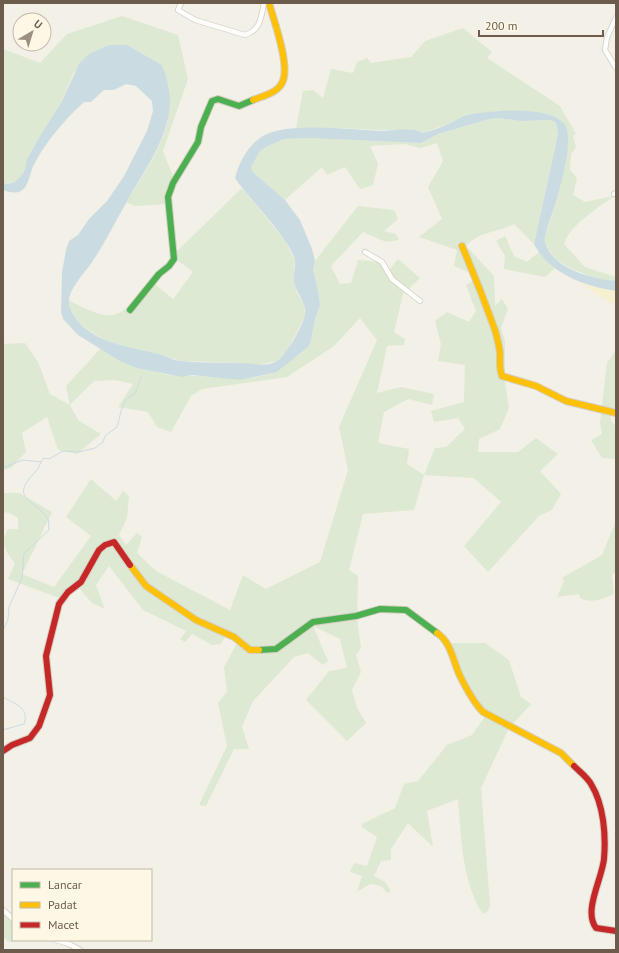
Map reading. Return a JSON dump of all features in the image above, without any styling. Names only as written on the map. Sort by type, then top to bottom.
[{"type":"street","points":[[181,3],[178,10],[187,17],[245,35],[252,32],[259,24],[264,3]]},
{"type":"street","points":[[130,310],[158,274],[170,266],[174,259],[168,197],[173,183],[198,142],[201,127],[212,101],[218,99],[232,106],[238,106],[275,91],[283,82],[284,56],[269,3]]},
{"type":"street","points":[[616,18],[615,23],[607,37],[605,50],[616,68]]},
{"type":"street","points":[[462,246],[479,285],[484,304],[495,331],[500,354],[499,369],[502,376],[536,386],[566,401],[616,413]]},
{"type":"street","points":[[365,252],[382,262],[392,278],[420,301]]},
{"type":"street","points":[[3,751],[12,745],[30,738],[39,726],[50,695],[46,656],[59,604],[68,592],[81,582],[99,550],[110,543],[114,542],[120,547],[135,574],[146,586],[204,624],[234,637],[250,650],[276,649],[304,627],[313,622],[356,616],[380,608],[406,610],[445,638],[460,676],[477,706],[483,712],[561,753],[591,783],[602,811],[605,853],[592,904],[591,918],[596,928],[616,931]]},
{"type":"street","points":[[3,910],[12,918]]},
{"type":"street","points":[[60,941],[70,944],[80,950]]},
{"type":"green space","points":[[122,16],[178,35],[188,79],[163,151],[174,179],[166,204],[135,206],[126,202],[147,169],[163,137],[168,120],[170,103],[168,85],[162,65],[127,45],[109,45],[74,72],[61,103],[26,161],[26,165],[20,179],[6,184],[3,182],[3,49],[40,63],[52,52],[52,50],[67,34]]},
{"type":"green space","points":[[463,28],[492,52],[487,58],[560,106],[576,134],[573,136],[576,147],[571,154],[570,170],[577,178],[573,195],[585,202],[614,196],[578,224],[567,237],[564,244],[585,267],[616,277],[616,281],[597,279],[570,268],[556,259],[548,249],[545,241],[545,235],[556,204],[566,161],[567,129],[559,119],[530,112],[497,111],[476,114],[422,133],[408,129],[398,131],[343,128],[296,129],[303,91],[313,90],[323,98],[331,69],[353,73],[357,62],[367,58],[371,63],[411,57],[425,41]]},
{"type":"green space","points":[[498,118],[520,121],[551,120],[556,123],[558,134],[534,244],[514,224],[477,237],[466,246],[494,276],[495,306],[502,299],[508,309],[501,328],[505,341],[505,382],[509,408],[500,429],[479,439],[478,452],[518,452],[536,438],[558,454],[540,471],[561,494],[552,510],[539,516],[488,572],[464,546],[501,502],[474,478],[424,475],[435,448],[446,447],[465,429],[458,418],[434,422],[431,411],[464,402],[465,365],[438,361],[441,344],[435,321],[447,312],[469,322],[476,311],[466,285],[476,279],[473,274],[454,266],[457,250],[419,237],[442,219],[428,187],[443,161],[437,143],[420,148],[405,144],[370,146],[378,164],[373,185],[360,189],[345,167],[327,175],[322,167],[285,200],[253,172],[251,167],[260,151],[284,139],[308,138],[421,143],[438,134],[489,119]]},
{"type":"green space","points":[[242,188],[286,242],[295,261],[293,280],[297,293],[304,303],[305,315],[300,326],[287,351],[277,361],[256,366],[244,363],[183,361],[129,348],[105,340],[78,322],[69,307],[68,300],[96,313],[106,315],[115,314],[123,311],[131,304],[151,281],[173,299],[193,272],[172,256]]},
{"type":"green space","points":[[358,206],[394,210],[398,219],[384,231],[396,234],[399,240],[386,242],[363,232],[331,266],[340,284],[351,283],[358,260],[382,262],[388,272],[398,259],[420,278],[403,294],[394,332],[405,339],[404,345],[387,346],[377,393],[401,387],[434,394],[432,405],[408,399],[384,412],[378,443],[409,449],[407,464],[424,475],[414,510],[363,514],[349,570],[358,576],[357,618],[361,648],[356,655],[361,672],[352,690],[357,708],[366,723],[347,741],[306,700],[329,671],[347,668],[340,639],[313,626],[328,661],[323,665],[308,653],[294,657],[253,701],[242,727],[249,749],[234,749],[206,806],[199,805],[227,746],[218,703],[227,692],[224,667],[237,643],[225,636],[221,644],[212,645],[192,634],[185,642],[180,639],[186,631],[143,610],[109,566],[96,585],[105,609],[92,603],[80,589],[62,599],[8,579],[15,563],[6,551],[4,539],[8,529],[18,529],[18,518],[9,513],[3,512],[3,493],[19,493],[52,512],[22,574],[54,587],[91,536],[66,517],[91,479],[116,501],[123,491],[129,496],[127,518],[119,535],[126,545],[137,533],[142,537],[137,553],[156,571],[230,610],[243,575],[266,589],[320,562],[348,470],[339,427],[377,340],[360,318],[334,346],[287,377],[202,389],[191,396],[171,432],[157,427],[148,412],[118,407],[133,384],[115,380],[94,381],[70,405],[66,386],[101,348],[120,361],[167,375],[252,378],[277,372],[308,347],[311,341],[315,319],[320,305],[313,270],[315,261]]},
{"type":"green space","points":[[505,236],[514,256],[527,262],[539,252],[555,268],[545,277],[504,269],[505,256],[496,241]]},
{"type":"green space","points":[[3,338],[4,344],[25,343],[38,362],[50,394],[70,405],[78,420],[101,434],[77,454],[58,450],[47,417],[22,433],[26,452],[11,468],[3,470]]},
{"type":"green space","points":[[616,350],[616,415],[610,414],[611,421],[616,426],[616,459],[602,458],[591,440],[602,434],[600,423],[607,363]]},
{"type":"green space","points":[[616,521],[616,572],[612,575],[614,594],[593,601],[580,598],[579,594],[557,597],[564,581],[562,578],[602,555]]},
{"type":"green space","points":[[448,643],[485,643],[509,660],[521,697],[531,704],[509,728],[481,788],[490,905],[488,911],[483,914],[476,902],[467,873],[462,843],[458,799],[427,811],[433,847],[408,823],[391,849],[391,860],[381,861],[374,876],[385,882],[391,891],[387,893],[381,886],[370,884],[357,892],[362,876],[350,872],[354,863],[367,866],[377,837],[362,827],[362,824],[395,808],[404,784],[418,781],[447,745],[472,735],[486,715],[477,707]]},
{"type":"green space","points":[[3,913],[12,918],[12,941],[9,942],[3,937]]},
{"type":"sand","points":[[578,282],[597,288],[616,291],[616,306]]},
{"type":"shaded area","points":[[109,45],[127,45],[162,65],[169,89],[170,107],[166,126],[157,149],[100,250],[75,285],[70,297],[70,308],[77,319],[85,328],[108,341],[183,361],[264,365],[273,363],[281,358],[294,340],[305,315],[305,306],[295,287],[293,278],[295,261],[286,242],[235,178],[242,160],[258,139],[274,131],[288,129],[339,128],[384,131],[409,129],[422,133],[439,128],[465,116],[488,112],[538,112],[552,116],[562,121],[567,130],[568,146],[563,174],[545,242],[549,251],[564,266],[585,275],[616,281],[616,291],[592,286],[569,277],[549,263],[534,244],[558,134],[556,123],[551,120],[520,121],[498,118],[489,119],[438,134],[421,143],[308,138],[284,139],[260,151],[251,167],[253,172],[285,200],[300,220],[312,249],[315,261],[313,270],[320,305],[315,319],[311,341],[308,347],[277,372],[240,380],[192,375],[182,377],[137,368],[120,361],[78,335],[63,319],[61,312],[62,272],[69,241],[78,235],[89,219],[107,201],[124,176],[147,131],[153,111],[152,101],[136,86],[126,84],[114,90],[104,90],[91,102],[84,102],[55,133],[36,160],[27,184],[23,189],[14,193],[3,190],[3,182],[6,184],[14,182],[25,170],[26,161],[61,103],[79,64],[89,54]]},
{"type":"waterway","points":[[3,630],[8,620],[9,607],[22,578],[24,553],[49,530],[47,518],[25,496],[24,487],[44,458],[49,459],[63,451],[79,452],[95,448],[103,442],[105,436],[117,427],[124,404],[135,394],[141,377]]},
{"type":"waterway","points":[[3,468],[22,460],[41,462]]},
{"type":"waterway","points":[[3,697],[20,707],[25,714],[24,724],[3,730]]},
{"type":"traffic: fast","points":[[130,310],[159,274],[169,266],[174,259],[168,197],[173,183],[198,142],[201,127],[212,101],[218,99],[239,106],[253,100]]},
{"type":"traffic: fast","points":[[259,650],[276,649],[313,622],[356,616],[380,609],[406,610],[437,633]]},
{"type":"traffic: slow","points":[[253,100],[269,94],[277,89],[282,83],[284,76],[281,44],[269,3]]},
{"type":"traffic: slow","points":[[462,246],[495,330],[500,349],[500,368],[502,376],[536,386],[566,401],[616,413]]},
{"type":"traffic: slow","points":[[130,565],[146,586],[196,620],[234,637],[250,650],[259,650]]},
{"type":"traffic: slow","points":[[437,633],[446,641],[465,685],[483,712],[561,753],[574,766]]},
{"type":"traffic: jam","points":[[3,751],[12,745],[30,738],[39,726],[50,695],[46,656],[59,604],[68,592],[81,582],[99,550],[105,545],[114,542],[130,565]]},
{"type":"traffic: jam","points":[[574,766],[591,784],[599,801],[603,821],[605,841],[604,859],[592,904],[591,913],[593,921],[596,928],[616,931]]}]
